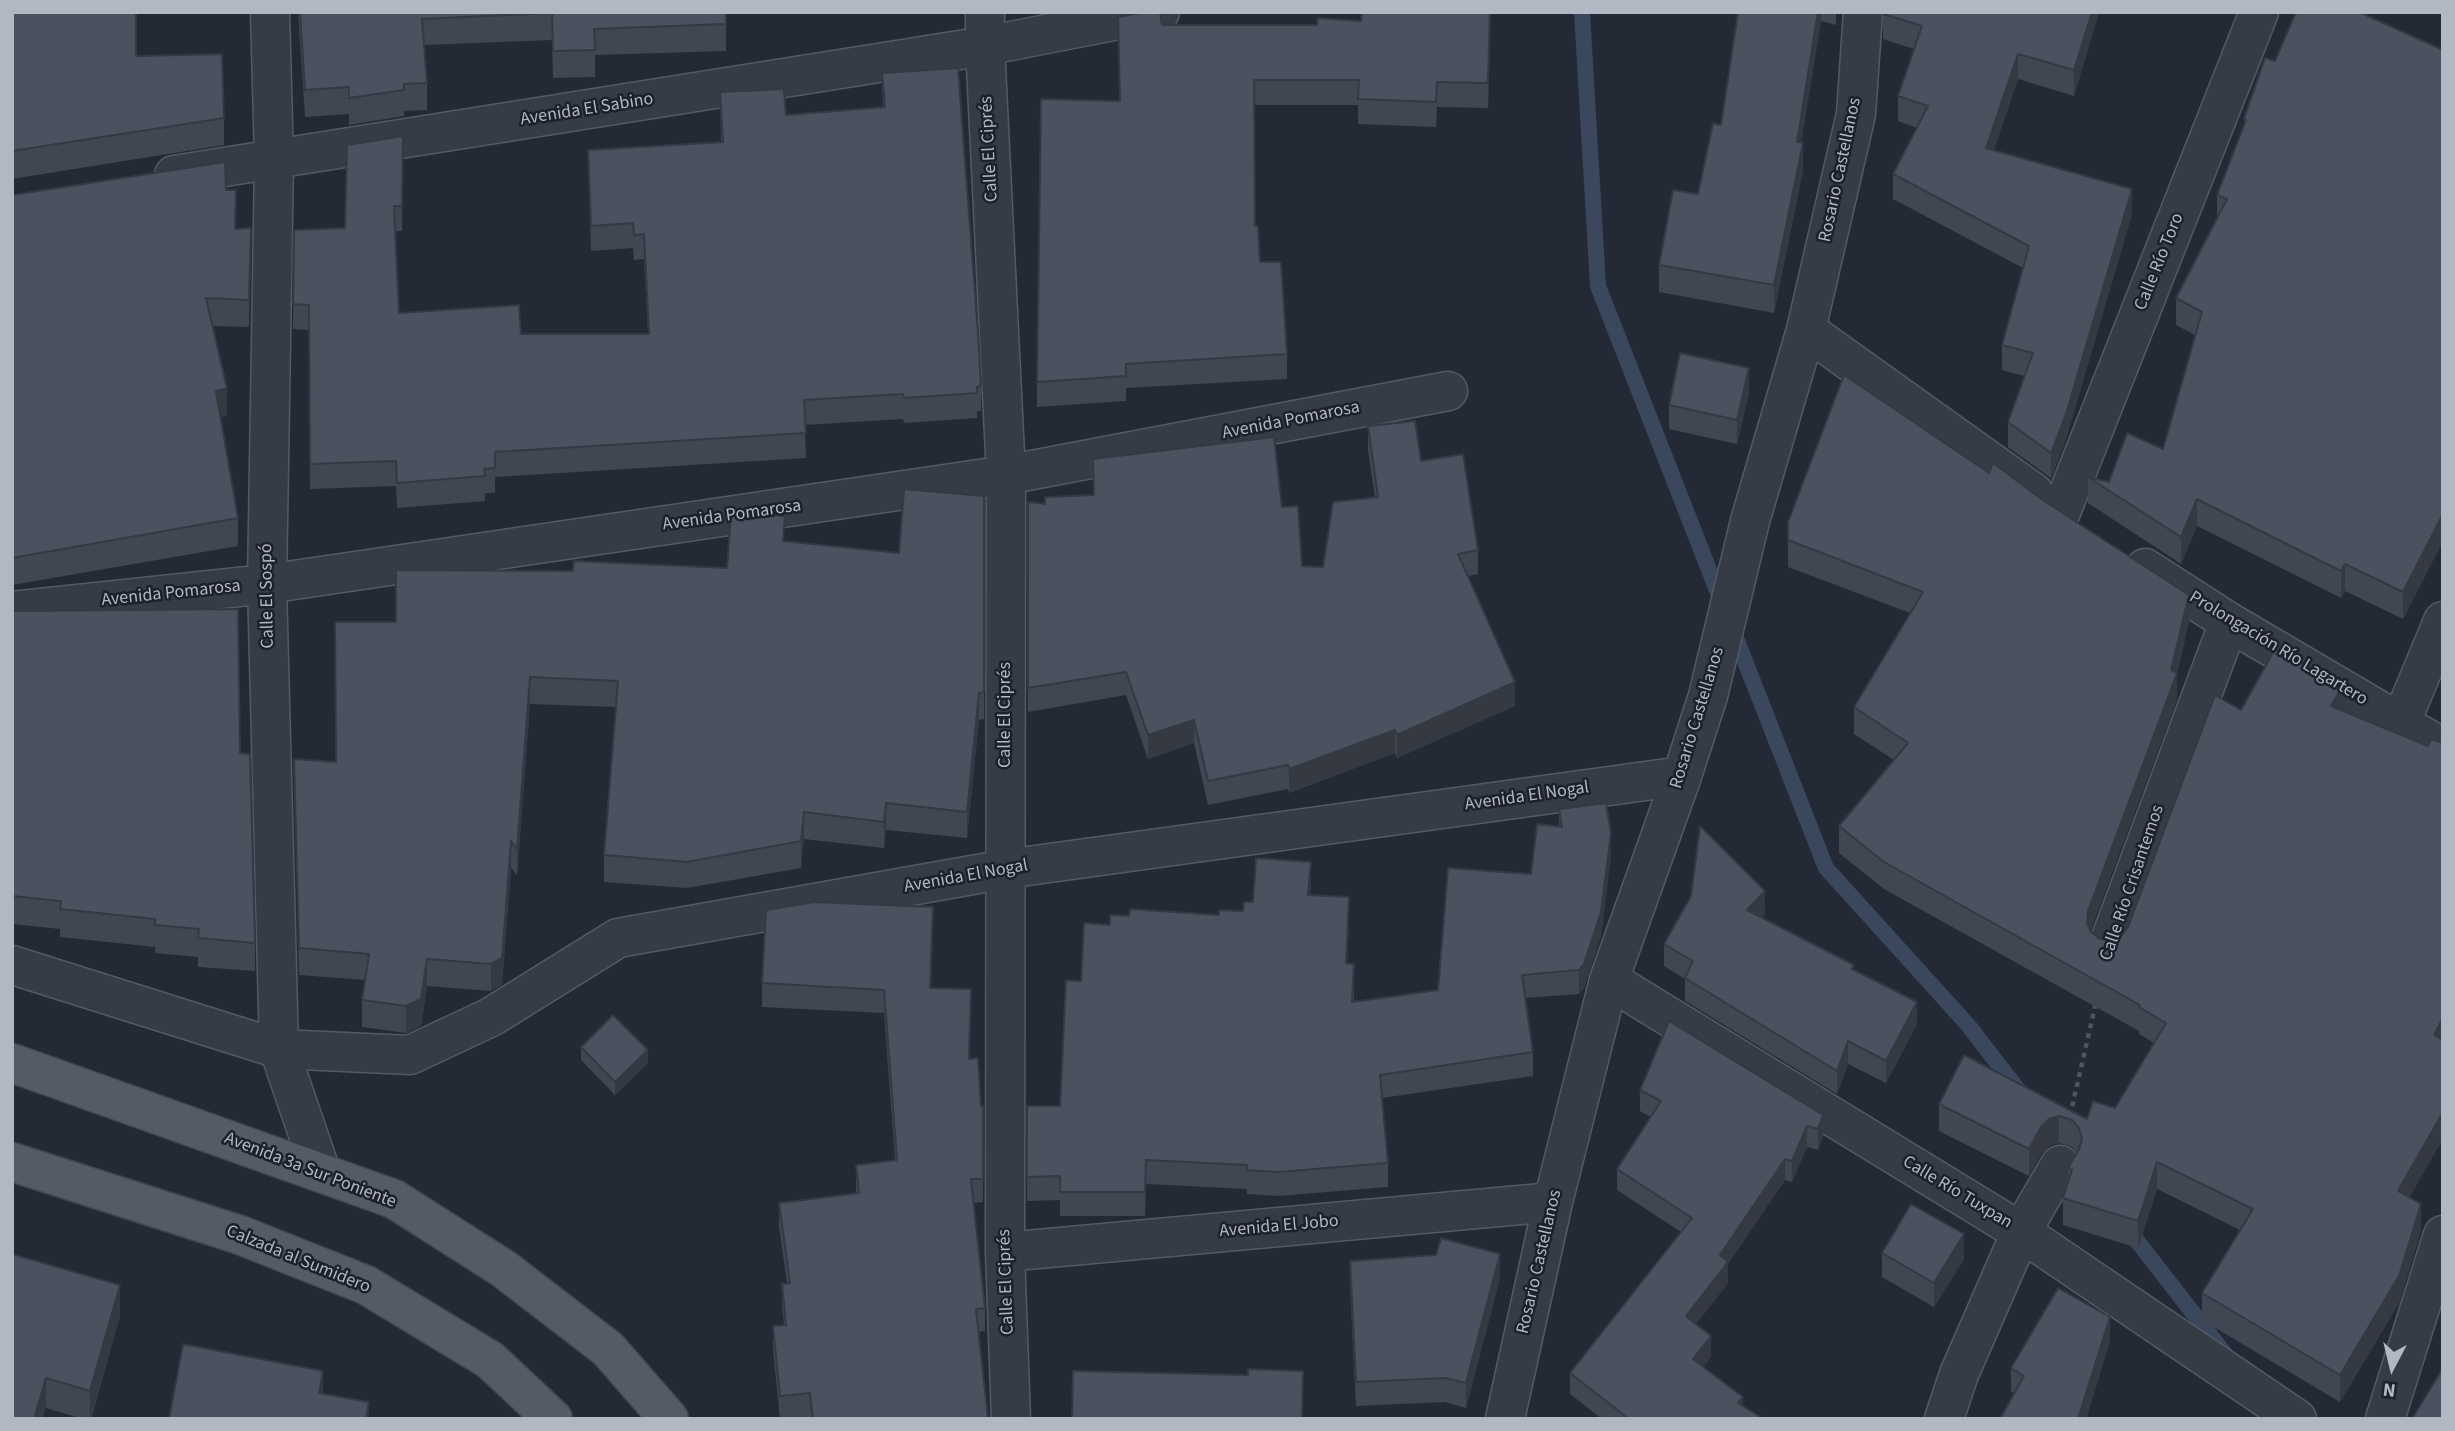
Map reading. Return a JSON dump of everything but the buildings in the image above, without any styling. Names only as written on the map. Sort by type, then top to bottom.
[{"type":"main road","name":"Avenida 3a Sur Poniente","points":[[12,1063],[394,1199],[504,1269],[608,1349],[669,1419]]},
{"type":"main road","name":"Calzada al Sumidero","points":[[12,1162],[240,1235],[366,1285],[491,1360],[553,1419]]},
{"type":"street","name":"Calle El Sospó","points":[[270,12],[274,160],[267,584],[279,1049],[321,1172]]},
{"type":"street","name":"Avenida El Sabino","points":[[136,181],[274,160],[985,29],[1160,12]]},
{"type":"street","name":"Rosario Castellanos","points":[[1505,1419],[1553,1202],[1609,980],[1708,696],[1750,521],[1806,330],[1856,114],[1863,12]]},
{"type":"street","name":"Calle Río Toro","points":[[2060,513],[2259,12]]},
{"type":"street","name":"Calle El Ciprés","points":[[985,29],[1006,475],[1005,1252],[1012,1419]]},
{"type":"street","name":"Prolongación Río Lagartero","points":[[1806,330],[2060,513],[2229,622],[2443,748]]},
{"type":"street","name":"Avenida Pomarosa","points":[[12,611],[267,584],[1006,475],[1448,391]]},
{"type":"street","points":[[2401,722],[2443,621]]},
{"type":"street","name":"Calle Río Crisantemos","points":[[2108,946],[2229,622]]},
{"type":"street","name":"Avenida El Nogal","points":[[12,965],[279,1049],[411,1055],[491,1017],[618,938],[1006,869],[1682,776]]},
{"type":"street","name":"Calle Río Tuxpan","points":[[1609,980],[2021,1232],[2290,1415]]},
{"type":"street","points":[[1944,1419],[1959,1374],[2021,1232],[2060,1165]]},
{"type":"street","name":"Avenida El Jobo","points":[[1005,1252],[1553,1202]]},
{"type":"street","points":[[2385,1419],[2443,1235]]},
{"type":"path","name":"Calle Río Crisantemos","points":[[2060,1165],[2108,946]]},
{"type":"waterway","points":[[1582,12],[1598,286],[1722,603]]},
{"type":"waterway","points":[[1732,628],[1826,868],[1968,1025],[2022,1095]]},
{"type":"waterway","points":[[2127,1228],[2225,1354]]}]
